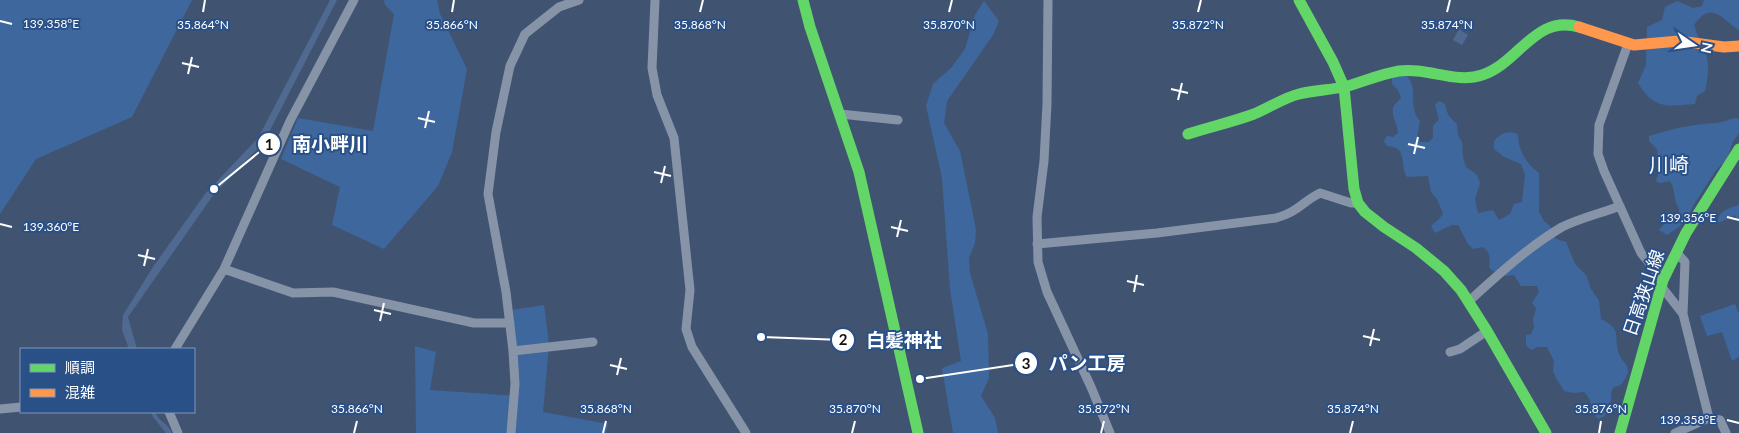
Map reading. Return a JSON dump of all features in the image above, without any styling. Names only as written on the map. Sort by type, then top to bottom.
[{"type":"street","points":[[176,348],[224,269],[290,121],[354,0]]},
{"type":"street","points":[[511,433],[515,384],[513,351],[506,292],[488,194],[496,132],[510,66],[525,34],[559,7],[579,0]]},
{"type":"street","points":[[655,0],[652,68],[657,95],[674,138],[690,290],[686,329],[692,347],[746,433]]},
{"type":"street","points":[[803,0],[810,27],[859,172],[918,433]]},
{"type":"street","points":[[1048,0],[1047,104],[1044,161],[1037,217],[1038,262],[1047,292],[1092,387],[1110,433]]},
{"type":"street","points":[[1299,0],[1334,62],[1344,87],[1354,189],[1358,203],[1371,217],[1416,248],[1444,271],[1461,290],[1546,433]]},
{"type":"street","points":[[1188,134],[1254,114],[1296,95],[1313,90],[1344,87],[1380,76],[1409,70],[1431,71],[1461,77],[1481,76],[1496,69],[1541,32],[1556,25],[1569,25],[1628,44],[1649,45],[1680,40],[1717,47],[1739,46]]},
{"type":"street","points":[[1628,44],[1599,125],[1598,154],[1641,253],[1683,314]]},
{"type":"street","points":[[840,114],[898,120]]},
{"type":"street","name":"日高狭山線","points":[[1620,433],[1662,283],[1676,252],[1739,149]]},
{"type":"street","points":[[1037,244],[1157,233],[1276,218],[1297,210],[1312,197],[1320,193],[1351,204],[1358,203]]},
{"type":"street","points":[[1468,302],[1544,238],[1564,226],[1620,206]]},
{"type":"street","points":[[1676,252],[1685,262],[1683,314],[1710,418]]},
{"type":"street","points":[[224,269],[293,293],[334,292],[474,323],[510,323]]},
{"type":"street","points":[[1450,352],[1460,349],[1487,331]]},
{"type":"street","points":[[513,351],[593,342]]},
{"type":"street","points":[[0,409],[20,408]]},
{"type":"street","points":[[169,413],[178,433]]},
{"type":"street","points":[[1675,433],[1710,418],[1720,420],[1726,433]]},
{"type":"shaded area","points":[[0,0],[192,0],[132,117],[36,159],[0,214]]},
{"type":"shaded area","points":[[330,0],[337,0],[264,142],[214,194],[128,317],[137,348],[129,348],[122,330],[123,315],[153,267],[205,194],[258,138]]},
{"type":"shaded area","points":[[384,0],[437,0],[440,14],[467,69],[452,152],[438,186],[384,249],[332,225],[340,187],[281,159],[298,118],[373,131],[394,14],[385,5]]},
{"type":"shaded area","points":[[1704,0],[1739,0],[1739,30],[1711,12],[1700,18],[1694,25],[1708,60],[1708,76],[1705,91],[1697,96],[1695,104],[1669,105],[1656,102],[1644,92],[1638,83],[1646,65],[1647,27],[1662,20],[1665,7],[1677,1],[1693,8],[1702,6]]},
{"type":"shaded area","points":[[984,1],[999,21],[993,35],[947,101],[944,123],[960,151],[976,229],[975,243],[969,258],[970,273],[988,334],[989,378],[981,396],[995,418],[998,433],[953,433],[942,368],[961,361],[950,289],[942,178],[926,106],[933,84],[951,68],[965,49],[975,15]]},
{"type":"shaded area","points":[[1459,29],[1468,35],[1462,45],[1453,40]]},
{"type":"shaded area","points":[[1404,73],[1412,84],[1414,109],[1420,121],[1417,137],[1420,142],[1429,142],[1433,138],[1433,126],[1439,119],[1435,105],[1439,101],[1445,104],[1452,120],[1457,124],[1466,167],[1477,175],[1480,183],[1475,199],[1478,213],[1493,210],[1499,220],[1510,214],[1514,204],[1522,202],[1525,175],[1521,164],[1504,157],[1494,149],[1494,141],[1502,134],[1511,132],[1518,134],[1519,146],[1524,156],[1539,173],[1539,212],[1544,221],[1550,226],[1556,239],[1566,242],[1575,264],[1586,275],[1591,289],[1599,301],[1601,319],[1615,330],[1619,354],[1628,369],[1621,385],[1614,387],[1611,392],[1611,401],[1605,416],[1598,419],[1584,392],[1564,391],[1553,371],[1554,361],[1547,347],[1537,347],[1531,350],[1526,345],[1526,335],[1531,334],[1534,327],[1533,320],[1536,308],[1532,303],[1539,292],[1537,286],[1521,286],[1514,275],[1507,276],[1494,272],[1489,267],[1490,258],[1487,251],[1483,247],[1473,249],[1468,244],[1458,225],[1452,225],[1435,233],[1431,226],[1443,214],[1437,199],[1431,192],[1428,176],[1407,177],[1401,153],[1394,147],[1387,146],[1384,141],[1387,136],[1393,137],[1398,133],[1393,108],[1401,98],[1398,90],[1392,84],[1392,75]]},
{"type":"shaded area","points":[[1735,118],[1739,119],[1739,134],[1733,141],[1727,159],[1716,170],[1689,215],[1679,227],[1667,235],[1659,230],[1673,214],[1679,212],[1679,208],[1670,181],[1660,183],[1656,181],[1660,168],[1657,149],[1649,141],[1649,136],[1682,127],[1718,123]]},
{"type":"shaded area","points":[[1739,205],[1739,222],[1735,215],[1718,223],[1722,213]]},
{"type":"shaded area","points":[[1735,304],[1739,314],[1739,357],[1732,361],[1722,332],[1707,336],[1700,316]]},
{"type":"shaded area","points":[[544,305],[549,344],[543,412],[608,424],[606,433],[416,433],[415,346],[436,352],[430,390],[517,396],[512,310]]},
{"type":"shaded area","points":[[151,413],[156,413],[172,433],[166,433]]},
{"type":"traffic: fast","points":[[803,0],[810,27],[859,172],[918,433]]},
{"type":"traffic: fast","points":[[1299,0],[1333,62],[1344,87],[1354,189],[1358,203],[1365,212],[1416,248],[1444,271],[1461,290],[1546,433]]},
{"type":"traffic: fast","points":[[1188,134],[1238,120],[1293,96],[1348,86],[1392,72],[1410,70],[1462,78],[1482,75],[1507,61],[1539,33],[1550,27],[1564,25],[1579,27]]},
{"type":"traffic: fast","points":[[1620,433],[1663,280],[1686,233],[1739,149]]},
{"type":"traffic: slow","points":[[1579,27],[1634,45],[1679,41],[1724,47],[1739,46]]},
{"type":"place","name":"南小畔川","points":[[214,189]]},
{"type":"place","name":"白髪神社","points":[[761,337]]},
{"type":"place","name":"パン工房","points":[[920,379]]},
{"type":"district","name":"川崎","points":[[1669,165]]}]
